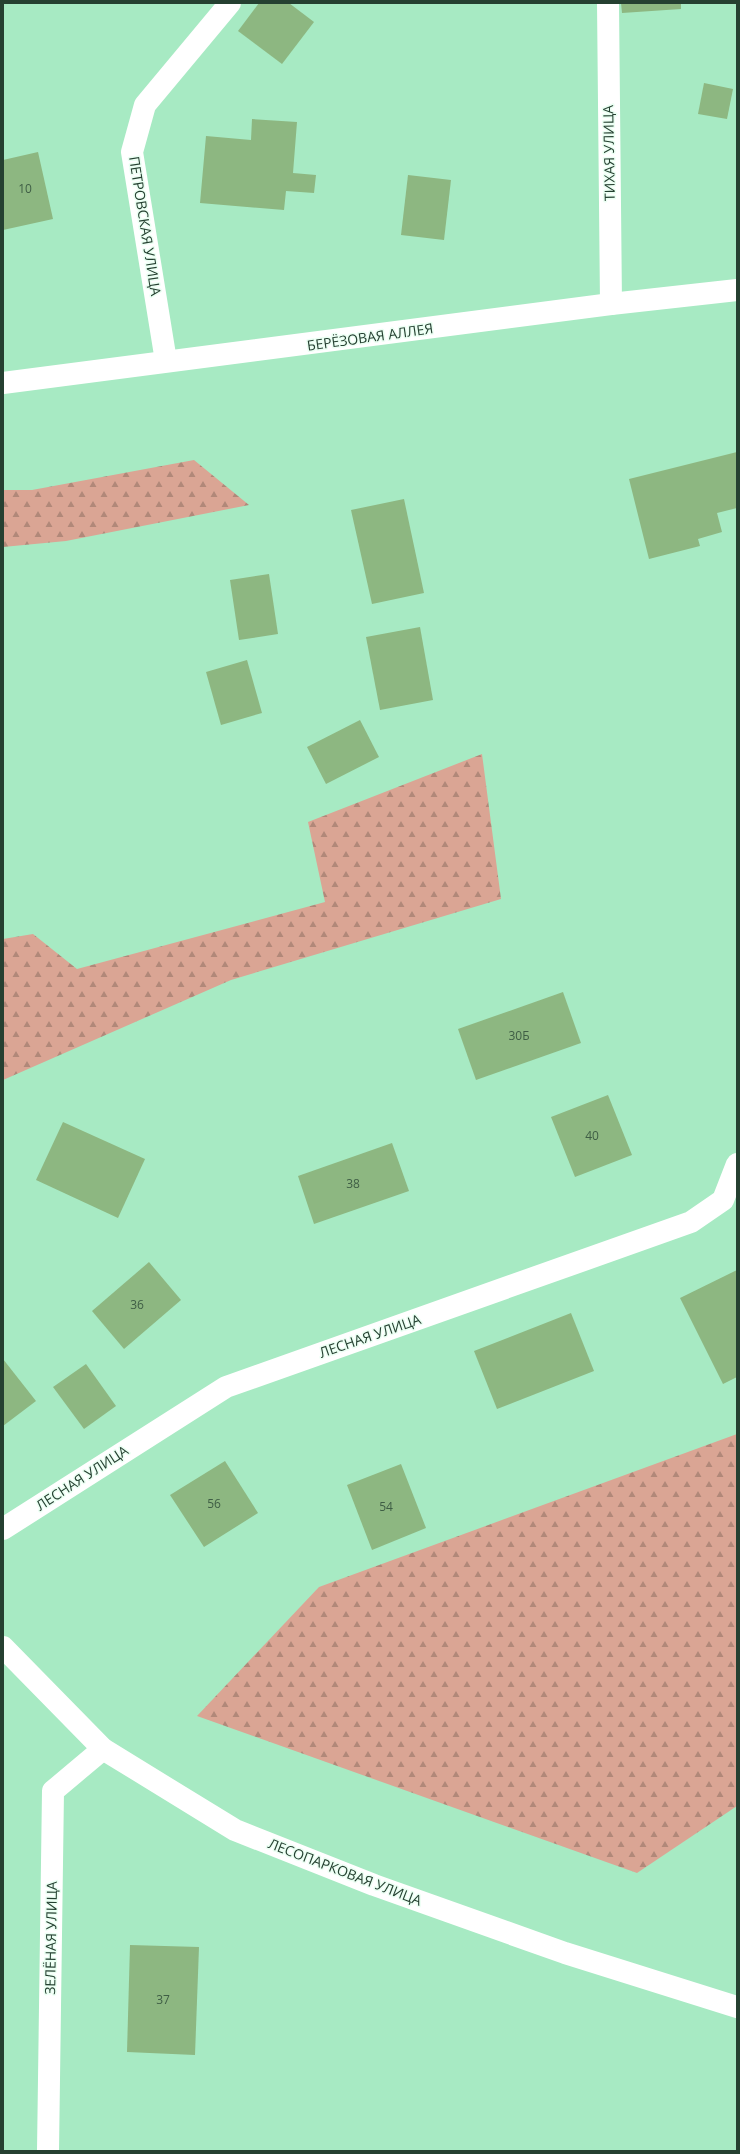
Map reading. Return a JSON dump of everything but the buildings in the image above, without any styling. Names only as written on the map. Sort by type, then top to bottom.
[{"type":"street","name":"ПЕТРОВСКАЯ УЛИЦА","points":[[166,361],[132,152],[146,105],[230,3]]},
{"type":"street","name":"ТИХАЯ УЛИЦА","points":[[608,3],[611,304]]},
{"type":"street","name":"БЕРЁЗОВАЯ АЛЛЕЯ","points":[[3,384],[166,361],[296,347],[611,304],[737,290]]},
{"type":"street","name":"ЛЕСНАЯ УЛИЦА","points":[[3,1529],[226,1387],[691,1222],[723,1200],[737,1164]]},
{"type":"street","name":"ЛЕСОПАРКОВАЯ УЛИЦА","points":[[3,1647],[103,1749],[235,1830],[374,1885],[565,1953],[737,2007]]},
{"type":"street","name":"ЗЕЛЁНАЯ УЛИЦА","points":[[48,2151],[53,1791],[103,1749]]},
{"type":"green space","points":[[194,460],[249,505],[66,541],[3,547],[3,490],[32,490]]},
{"type":"green space","points":[[482,754],[501,899],[231,980],[3,1080],[3,939],[33,934],[77,969],[325,902],[308,822]]},
{"type":"green space","points":[[737,1434],[737,1806],[637,1873],[197,1716],[319,1587]]}]
